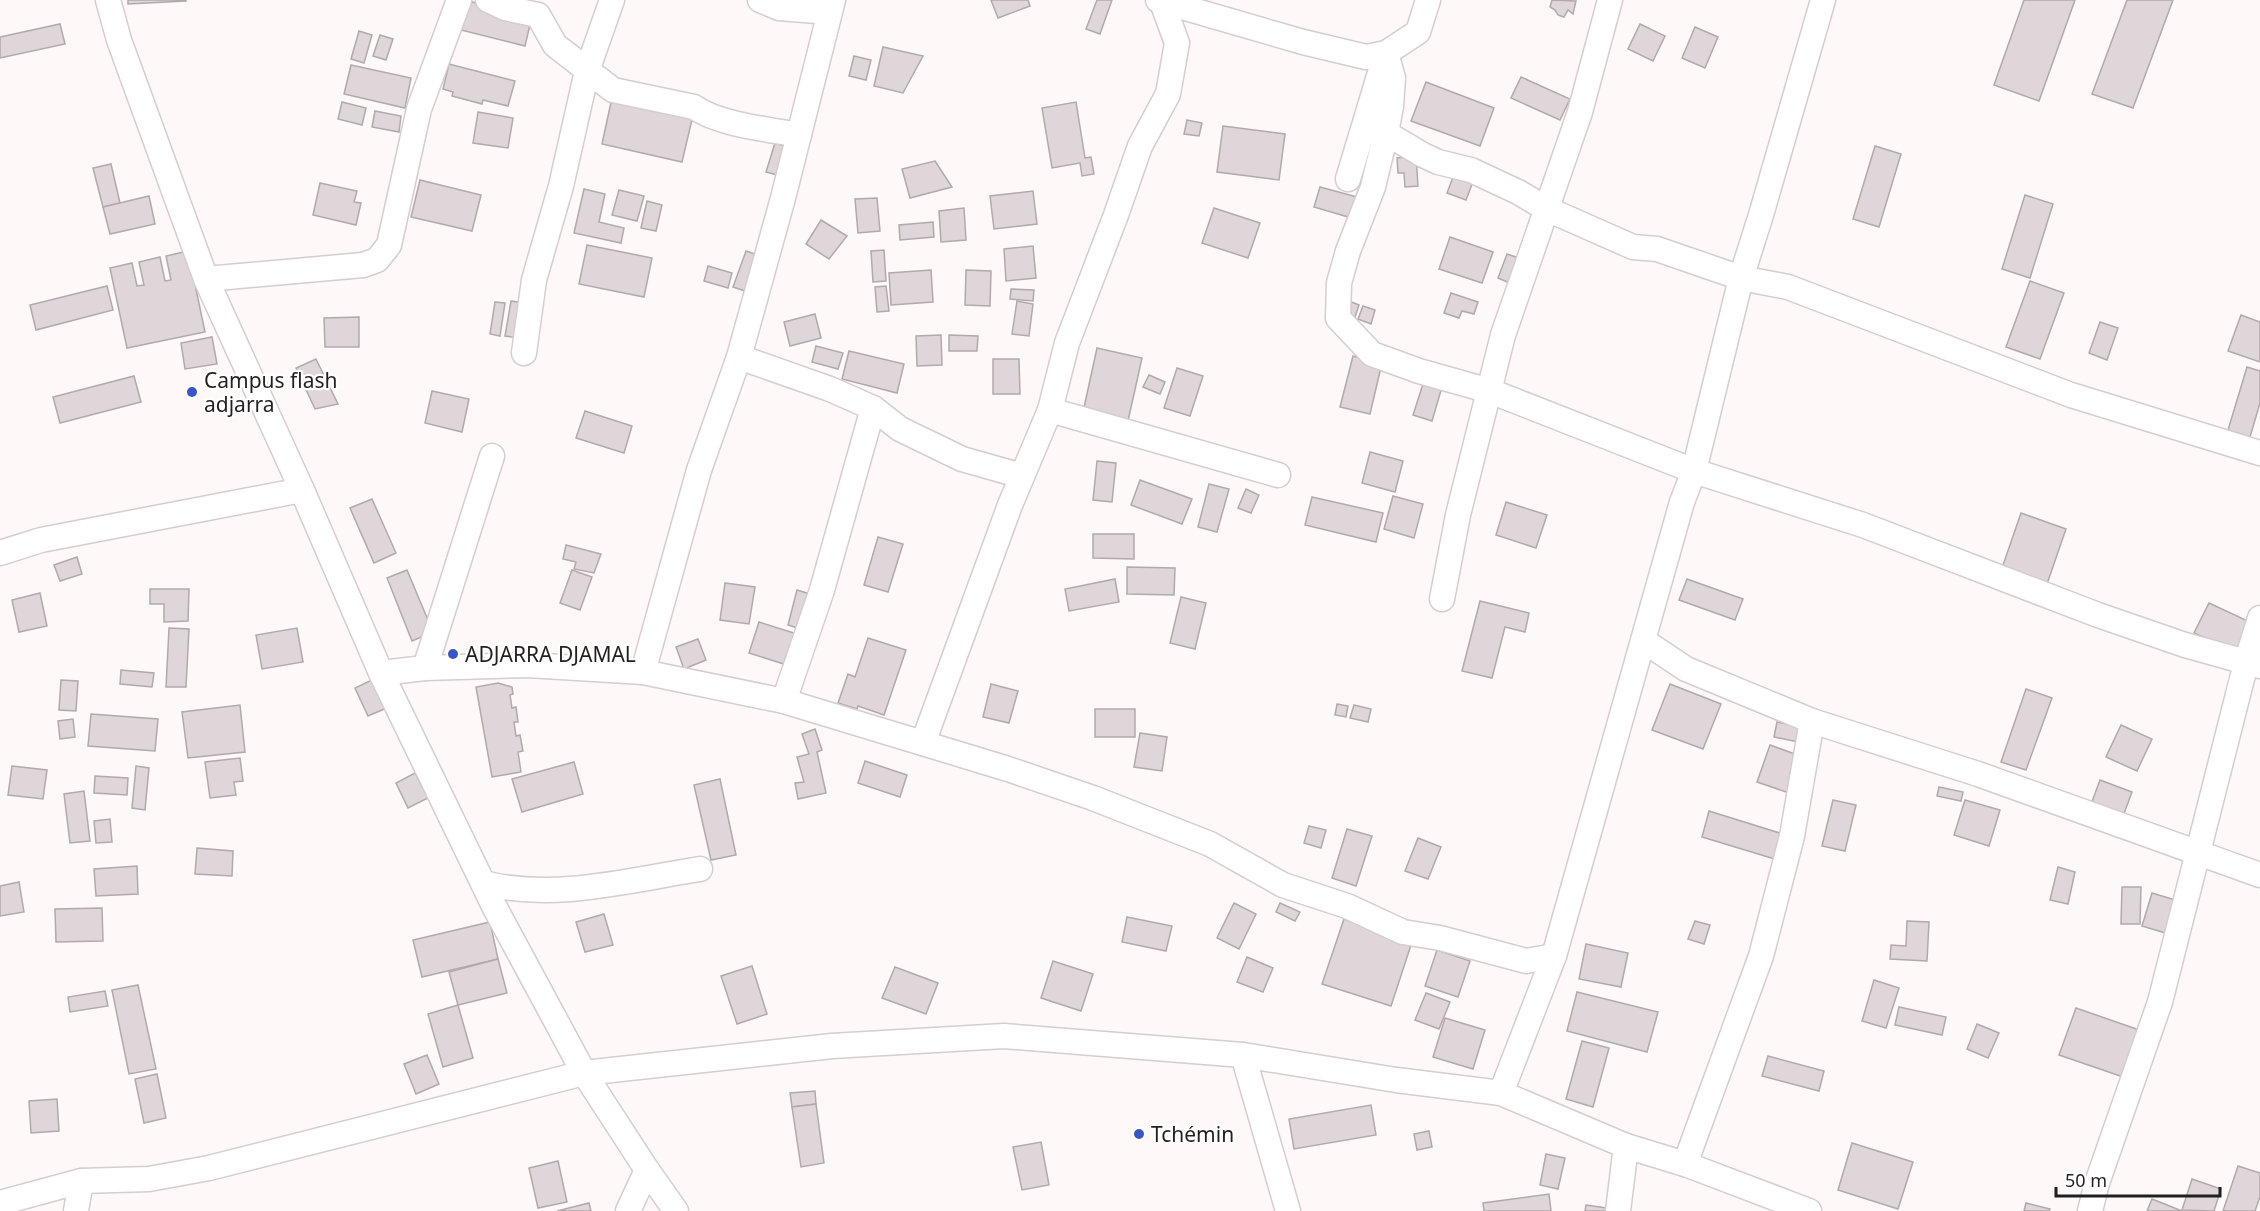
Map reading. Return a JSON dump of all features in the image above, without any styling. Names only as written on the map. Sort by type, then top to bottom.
[{"type":"street","points":[[108,0],[119,40],[206,279],[302,490],[381,673],[483,883],[584,1073],[676,1211]]},
{"type":"street","points":[[206,279],[363,265],[377,260],[388,245],[419,109],[459,0]]},
{"type":"street","points":[[488,0],[505,8],[538,15],[555,45],[613,90],[694,107],[703,114],[741,124],[799,135]]},
{"type":"street","points":[[524,353],[534,280],[561,186],[587,71],[612,0]]},
{"type":"street","points":[[643,672],[699,470],[739,357],[831,6],[779,8],[760,0]]},
{"type":"street","points":[[1160,1],[1366,57],[1386,53],[1418,32],[1428,0]]},
{"type":"street","points":[[1442,599],[1458,515],[1503,335],[1580,112],[1610,0]]},
{"type":"street","points":[[1501,1093],[1554,956],[1682,502],[1694,471],[1741,278],[1823,0]]},
{"type":"street","points":[[923,742],[1010,505],[1050,411],[1067,343],[1140,146],[1168,94],[1177,43],[1160,1]]},
{"type":"street","points":[[1386,53],[1393,78],[1386,133],[1373,187],[1348,251],[1339,283],[1338,318],[1372,354],[1419,371],[1490,391],[1694,471],[1863,525],[2098,615],[2253,664]]},
{"type":"street","points":[[1348,179],[1386,53]]},
{"type":"street","points":[[1386,133],[1438,162],[1471,170],[1518,192],[1547,209],[1633,247],[1657,249],[1741,278],[1788,287],[2071,395],[2260,453]]},
{"type":"street","points":[[739,357],[830,389],[873,408],[900,429],[962,459],[1022,476]]},
{"type":"street","points":[[784,701],[822,590],[873,408]]},
{"type":"street","points":[[1050,411],[1278,475]]},
{"type":"street","points":[[424,668],[492,456]]},
{"type":"street","points":[[0,553],[41,540],[302,490]]},
{"type":"street","points":[[2090,1211],[2097,1183],[2160,1002],[2198,851],[2253,664],[2260,618]]},
{"type":"street","points":[[1644,641],[1686,669],[1812,721],[1978,774],[2260,875]]},
{"type":"street","points":[[381,673],[424,668],[528,665],[643,672],[784,701],[923,742],[1082,794],[1210,844],[1282,885],[1347,906],[1403,932],[1440,938],[1526,961],[1554,956]]},
{"type":"street","points":[[1685,1164],[1761,956],[1792,836],[1812,721]]},
{"type":"street","points":[[483,883],[524,890],[570,890],[700,869]]},
{"type":"street","points":[[0,1203],[81,1181],[149,1179],[209,1168],[584,1073],[832,1046],[1004,1036],[1243,1055],[1396,1080],[1501,1093],[1626,1146],[1685,1164],[1809,1211]]},
{"type":"street","points":[[1243,1055],[1288,1211]]},
{"type":"street","points":[[1618,1211],[1626,1146]]},
{"type":"street","points":[[628,1211],[647,1170]]},
{"type":"street","points":[[76,1211],[81,1181]]},
{"type":"building","points":[[128,0],[186,0],[186,1],[128,4]]},
{"type":"building","points":[[991,0],[1028,0],[1030,6],[998,18]]},
{"type":"building","points":[[1097,0],[1112,0],[1100,34],[1086,29]]},
{"type":"building","points":[[1552,0],[1576,1],[1573,14],[1568,10],[1564,17],[1558,15],[1550,7]]},
{"type":"building","points":[[2024,0],[2075,0],[2039,101],[1994,85]]},
{"type":"building","points":[[2127,0],[2173,0],[2133,108],[2092,94]]},
{"type":"building","points":[[468,1],[532,16],[525,46],[461,30]]},
{"type":"building","points":[[60,24],[65,44],[0,58],[0,37]]},
{"type":"building","points":[[1640,24],[1665,36],[1653,61],[1628,49]]},
{"type":"building","points":[[1695,27],[1718,37],[1705,68],[1682,58]]},
{"type":"building","points":[[359,31],[372,35],[364,63],[351,59]]},
{"type":"building","points":[[380,35],[393,39],[386,60],[373,56]]},
{"type":"building","points":[[883,47],[923,56],[903,93],[874,86]]},
{"type":"building","points":[[854,56],[871,60],[866,80],[849,76]]},
{"type":"building","points":[[449,64],[515,81],[508,106],[483,100],[482,104],[452,96],[453,92],[443,89]]},
{"type":"building","points":[[351,65],[411,78],[405,108],[344,94]]},
{"type":"building","points":[[1521,77],[1570,99],[1560,120],[1511,98]]},
{"type":"building","points":[[1426,82],[1494,108],[1480,146],[1411,121]]},
{"type":"building","points":[[613,93],[694,111],[682,162],[602,144]]},
{"type":"building","points":[[342,102],[366,108],[362,125],[338,119]]},
{"type":"building","points":[[1076,102],[1085,158],[1091,157],[1094,174],[1082,176],[1080,163],[1052,168],[1042,108]]},
{"type":"building","points":[[375,111],[401,116],[399,132],[372,127]]},
{"type":"building","points":[[478,112],[513,118],[508,148],[473,143]]},
{"type":"building","points":[[1187,120],[1202,123],[1199,136],[1184,134]]},
{"type":"building","points":[[1223,126],[1285,134],[1279,180],[1217,172]]},
{"type":"building","points":[[775,143],[794,149],[785,177],[766,172]]},
{"type":"building","points":[[1875,146],[1901,154],[1879,227],[1853,219]]},
{"type":"building","points":[[1416,156],[1418,186],[1405,187],[1404,173],[1398,173],[1397,158]]},
{"type":"building","points":[[935,161],[952,187],[910,198],[902,169]]},
{"type":"building","points":[[111,164],[120,203],[103,207],[93,168]]},
{"type":"building","points":[[1455,172],[1474,179],[1466,200],[1447,193]]},
{"type":"building","points":[[420,180],[481,195],[472,231],[411,217]]},
{"type":"building","points":[[320,183],[357,191],[354,202],[361,203],[356,225],[313,215]]},
{"type":"building","points":[[1320,187],[1361,198],[1355,219],[1314,207]]},
{"type":"building","points":[[584,189],[605,194],[599,222],[624,228],[621,243],[574,233]]},
{"type":"building","points":[[619,190],[644,196],[637,221],[612,215]]},
{"type":"building","points":[[1033,191],[1037,224],[994,229],[990,196]]},
{"type":"building","points":[[2025,195],[2053,204],[2030,278],[2002,269]]},
{"type":"building","points":[[149,196],[155,224],[110,234],[103,207]]},
{"type":"building","points":[[877,198],[880,231],[858,233],[855,199]]},
{"type":"building","points":[[647,201],[662,205],[656,231],[641,228]]},
{"type":"building","points":[[964,208],[966,240],[941,242],[939,211]]},
{"type":"building","points":[[1214,208],[1260,223],[1248,258],[1202,243]]},
{"type":"building","points":[[821,220],[847,236],[829,259],[806,244]]},
{"type":"building","points":[[933,222],[934,237],[900,240],[899,225]]},
{"type":"building","points":[[1450,237],[1493,252],[1482,283],[1439,269]]},
{"type":"building","points":[[587,245],[652,258],[644,297],[579,284]]},
{"type":"building","points":[[1033,246],[1036,278],[1006,281],[1004,249]]},
{"type":"building","points":[[884,250],[886,281],[873,282],[871,251]]},
{"type":"building","points":[[188,251],[205,332],[127,348],[110,268],[132,263],[137,286],[144,285],[139,262],[160,257],[165,281],[171,280],[166,256]]},
{"type":"building","points":[[746,251],[766,258],[754,294],[733,287]]},
{"type":"building","points":[[1507,254],[1522,259],[1512,284],[1498,278]]},
{"type":"building","points":[[708,266],[732,273],[728,288],[704,281]]},
{"type":"building","points":[[931,270],[933,302],[891,305],[889,273]]},
{"type":"building","points":[[966,270],[991,271],[990,306],[965,305]]},
{"type":"building","points":[[2030,281],[2064,293],[2040,359],[2006,347]]},
{"type":"building","points":[[107,286],[113,310],[36,330],[30,305]]},
{"type":"building","points":[[886,286],[889,311],[877,312],[875,287]]},
{"type":"building","points":[[1011,289],[1034,290],[1033,301],[1010,299]]},
{"type":"building","points":[[1451,293],[1478,302],[1474,314],[1462,311],[1459,318],[1444,313]]},
{"type":"building","points":[[511,301],[525,303],[520,338],[505,336]]},
{"type":"building","points":[[1017,301],[1033,304],[1029,336],[1012,334]]},
{"type":"building","points":[[1349,301],[1359,305],[1354,320],[1344,317]]},
{"type":"building","points":[[495,302],[505,303],[500,336],[490,334]]},
{"type":"building","points":[[1363,306],[1375,310],[1371,324],[1358,319]]},
{"type":"building","points":[[815,314],[821,338],[790,346],[784,322]]},
{"type":"building","points":[[2241,315],[2260,322],[2260,362],[2228,351]]},
{"type":"building","points":[[359,317],[359,347],[325,347],[324,318]]},
{"type":"building","points":[[2100,322],[2118,328],[2107,360],[2089,353]]},
{"type":"building","points":[[941,335],[942,365],[917,366],[916,336]]},
{"type":"building","points":[[949,335],[978,336],[977,351],[949,351]]},
{"type":"building","points":[[212,337],[217,364],[185,369],[181,343]]},
{"type":"building","points":[[816,346],[843,353],[838,369],[812,362]]},
{"type":"building","points":[[1097,348],[1142,358],[1128,421],[1083,412]]},
{"type":"building","points":[[849,351],[904,364],[897,393],[842,379]]},
{"type":"building","points":[[1353,356],[1382,363],[1370,414],[1340,407]]},
{"type":"building","points":[[316,359],[338,404],[315,409],[296,368]]},
{"type":"building","points":[[993,359],[1019,359],[1020,394],[993,394]]},
{"type":"building","points":[[2247,367],[2260,371],[2260,403],[2250,437],[2228,430]]},
{"type":"building","points":[[1177,368],[1203,376],[1190,416],[1164,408]]},
{"type":"building","points":[[1149,375],[1165,382],[1160,394],[1143,387]]},
{"type":"building","points":[[134,376],[141,402],[60,423],[53,397]]},
{"type":"building","points":[[1424,381],[1442,387],[1432,421],[1413,415]]},
{"type":"building","points":[[432,391],[469,399],[462,432],[425,423]]},
{"type":"building","points":[[585,411],[632,426],[624,453],[576,438]]},
{"type":"building","points":[[1370,452],[1403,461],[1395,492],[1362,483]]},
{"type":"building","points":[[1097,461],[1116,463],[1112,502],[1093,500]]},
{"type":"building","points":[[1140,480],[1192,499],[1182,524],[1131,505]]},
{"type":"building","points":[[1209,484],[1229,489],[1217,532],[1198,527]]},
{"type":"building","points":[[1246,489],[1259,495],[1251,513],[1238,508]]},
{"type":"building","points":[[1393,496],[1423,504],[1414,538],[1384,529]]},
{"type":"building","points":[[1312,497],[1383,513],[1376,542],[1305,525]]},
{"type":"building","points":[[372,499],[396,553],[374,563],[350,508]]},
{"type":"building","points":[[1506,502],[1547,515],[1536,548],[1496,535]]},
{"type":"building","points":[[2021,513],[2066,529],[2047,584],[2002,568]]},
{"type":"building","points":[[1093,534],[1134,534],[1134,559],[1093,558]]},
{"type":"building","points":[[878,537],[903,544],[888,592],[864,585]]},
{"type":"building","points":[[566,545],[601,554],[594,573],[574,569],[576,562],[563,559]]},
{"type":"building","points":[[77,557],[82,574],[60,581],[54,565]]},
{"type":"building","points":[[1127,567],[1175,568],[1174,595],[1127,594]]},
{"type":"building","points":[[407,570],[433,632],[412,641],[387,578]]},
{"type":"building","points":[[572,570],[592,577],[580,610],[560,603]]},
{"type":"building","points":[[1115,579],[1119,602],[1069,611],[1065,589]]},
{"type":"building","points":[[1687,579],[1743,599],[1735,620],[1679,600]]},
{"type":"building","points":[[725,583],[755,587],[749,624],[720,620]]},
{"type":"building","points":[[150,589],[189,589],[188,621],[164,622],[164,604],[150,604]]},
{"type":"building","points":[[797,590],[820,597],[811,632],[788,625]]},
{"type":"building","points":[[40,593],[47,626],[19,632],[12,600]]},
{"type":"building","points":[[1181,597],[1206,603],[1195,649],[1170,643]]},
{"type":"building","points":[[1480,601],[1529,613],[1525,632],[1505,627],[1492,678],[1462,671]]},
{"type":"building","points":[[2209,603],[2250,622],[2236,652],[2194,633]]},
{"type":"building","points":[[759,622],[797,634],[787,665],[749,653]]},
{"type":"building","points":[[169,628],[189,629],[186,687],[166,687]]},
{"type":"building","points":[[297,628],[303,662],[262,669],[256,635]]},
{"type":"building","points":[[868,638],[906,650],[884,715],[858,706],[857,709],[838,703],[848,674],[855,677]]},
{"type":"building","points":[[698,639],[706,660],[684,669],[676,647]]},
{"type":"building","points":[[121,670],[154,673],[152,687],[120,684]]},
{"type":"building","points":[[376,678],[389,707],[368,716],[355,688]]},
{"type":"building","points":[[61,680],[78,681],[76,711],[59,710]]},
{"type":"building","points":[[498,683],[512,687],[513,694],[510,695],[512,708],[516,707],[518,722],[514,722],[516,736],[520,735],[523,751],[518,752],[521,772],[492,777],[476,687]]},
{"type":"building","points":[[991,684],[1018,691],[1009,723],[983,717]]},
{"type":"building","points":[[1670,684],[1721,704],[1703,749],[1652,730]]},
{"type":"building","points":[[2026,689],[2052,698],[2026,770],[2001,762]]},
{"type":"building","points":[[1337,704],[1348,706],[1346,717],[1335,715]]},
{"type":"building","points":[[240,705],[245,752],[188,758],[182,712]]},
{"type":"building","points":[[1354,705],[1371,709],[1368,722],[1350,718]]},
{"type":"building","points":[[1095,709],[1135,709],[1135,737],[1095,737]]},
{"type":"building","points":[[91,714],[158,719],[155,751],[88,746]]},
{"type":"building","points":[[73,719],[75,737],[60,739],[58,721]]},
{"type":"building","points":[[1777,722],[1806,728],[1803,743],[1774,737]]},
{"type":"building","points":[[2121,725],[2152,739],[2137,771],[2106,757]]},
{"type":"building","points":[[815,729],[822,750],[817,752],[826,793],[798,799],[795,783],[804,782],[797,757],[809,754],[802,734]]},
{"type":"building","points":[[1140,733],[1167,737],[1162,771],[1134,767]]},
{"type":"building","points":[[1770,745],[1803,757],[1789,793],[1757,782]]},
{"type":"building","points":[[240,758],[243,781],[234,782],[236,795],[210,798],[205,762]]},
{"type":"building","points":[[865,761],[907,775],[900,797],[858,783]]},
{"type":"building","points":[[574,762],[583,794],[522,812],[512,779]]},
{"type":"building","points":[[12,766],[47,770],[43,799],[8,795]]},
{"type":"building","points":[[136,766],[149,768],[145,810],[132,808]]},
{"type":"building","points":[[415,773],[428,798],[408,808],[396,783]]},
{"type":"building","points":[[95,776],[128,778],[127,795],[94,793]]},
{"type":"building","points":[[720,779],[736,855],[711,860],[694,785]]},
{"type":"building","points":[[2100,780],[2132,792],[2122,819],[2090,807]]},
{"type":"building","points":[[1939,787],[1963,792],[1961,801],[1937,796]]},
{"type":"building","points":[[84,791],[90,841],[70,843],[64,794]]},
{"type":"building","points":[[1833,800],[1856,805],[1845,851],[1822,846]]},
{"type":"building","points":[[1965,800],[2000,810],[1989,846],[1954,835]]},
{"type":"building","points":[[1709,811],[1786,835],[1778,860],[1702,837]]},
{"type":"building","points":[[110,819],[112,842],[96,843],[94,821]]},
{"type":"building","points":[[1309,826],[1326,830],[1321,848],[1304,843]]},
{"type":"building","points":[[1347,829],[1372,836],[1356,886],[1332,878]]},
{"type":"building","points":[[1418,838],[1441,847],[1428,879],[1405,871]]},
{"type":"building","points":[[197,848],[233,851],[232,876],[195,874]]},
{"type":"building","points":[[137,866],[138,894],[96,896],[94,869]]},
{"type":"building","points":[[2058,867],[2075,872],[2068,904],[2050,900]]},
{"type":"building","points":[[19,882],[24,912],[0,916],[0,886]]},
{"type":"building","points":[[2122,887],[2141,887],[2140,924],[2121,924]]},
{"type":"building","points":[[2152,893],[2182,902],[2172,935],[2142,926]]},
{"type":"building","points":[[1234,903],[1256,914],[1239,949],[1217,938]]},
{"type":"building","points":[[1280,903],[1300,912],[1295,921],[1276,912]]},
{"type":"building","points":[[102,908],[103,941],[56,942],[55,909]]},
{"type":"building","points":[[604,914],[613,945],[585,952],[576,922]]},
{"type":"building","points":[[1127,917],[1172,926],[1166,951],[1122,942]]},
{"type":"building","points":[[1344,919],[1412,942],[1391,1006],[1322,984]]},
{"type":"building","points":[[1695,921],[1710,925],[1704,944],[1688,939]]},
{"type":"building","points":[[1907,921],[1929,922],[1927,961],[1890,959],[1891,945],[1906,946]]},
{"type":"building","points":[[490,922],[498,959],[422,977],[413,940]]},
{"type":"building","points":[[1586,944],[1628,953],[1621,987],[1579,979]]},
{"type":"building","points":[[1437,950],[1470,961],[1458,997],[1425,986]]},
{"type":"building","points":[[1247,957],[1273,968],[1263,992],[1237,982]]},
{"type":"building","points":[[498,959],[507,993],[458,1005],[449,972]]},
{"type":"building","points":[[1053,961],[1093,974],[1081,1011],[1041,998]]},
{"type":"building","points":[[752,966],[767,1014],[737,1024],[721,976]]},
{"type":"building","points":[[895,967],[938,983],[926,1014],[882,998]]},
{"type":"building","points":[[1874,980],[1899,988],[1886,1028],[1862,1021]]},
{"type":"building","points":[[138,985],[156,1069],[129,1074],[112,990]]},
{"type":"building","points":[[105,991],[108,1006],[70,1012],[68,997]]},
{"type":"building","points":[[1577,992],[1658,1012],[1647,1052],[1567,1031]]},
{"type":"building","points":[[1426,993],[1450,1002],[1439,1029],[1415,1020]]},
{"type":"building","points":[[458,1005],[473,1058],[443,1067],[428,1014]]},
{"type":"building","points":[[1899,1007],[1946,1017],[1942,1035],[1895,1025]]},
{"type":"building","points":[[2076,1008],[2148,1033],[2132,1080],[2059,1055]]},
{"type":"building","points":[[1445,1018],[1485,1030],[1473,1069],[1433,1057]]},
{"type":"building","points":[[1977,1024],[1999,1033],[1988,1058],[1967,1049]]},
{"type":"building","points":[[1582,1041],[1609,1048],[1593,1107],[1566,1099]]},
{"type":"building","points":[[427,1055],[439,1084],[416,1094],[404,1064]]},
{"type":"building","points":[[1768,1056],[1824,1071],[1819,1091],[1762,1076]]},
{"type":"building","points":[[157,1074],[166,1118],[144,1123],[135,1079]]},
{"type":"building","points":[[815,1091],[816,1104],[792,1107],[790,1093]]},
{"type":"building","points":[[57,1099],[59,1131],[31,1133],[29,1101]]},
{"type":"building","points":[[816,1104],[824,1163],[801,1167],[792,1107]]},
{"type":"building","points":[[1371,1105],[1376,1135],[1294,1149],[1289,1119]]},
{"type":"building","points":[[1429,1131],[1432,1147],[1417,1150],[1414,1134]]},
{"type":"building","points":[[1041,1142],[1049,1185],[1022,1190],[1013,1147]]},
{"type":"building","points":[[1852,1143],[1913,1162],[1898,1209],[1838,1190]]},
{"type":"building","points":[[1546,1154],[1565,1158],[1558,1189],[1540,1185]]},
{"type":"building","points":[[558,1161],[567,1202],[538,1208],[529,1168]]},
{"type":"building","points":[[2238,1166],[2260,1173],[2260,1197],[2255,1211],[2223,1211]]},
{"type":"building","points":[[2192,1179],[2221,1189],[2214,1211],[2182,1210]]},
{"type":"building","points":[[1549,1194],[1551,1211],[1484,1211],[1483,1203]]},
{"type":"building","points":[[2152,1199],[2182,1211],[2147,1211]]},
{"type":"building","points":[[589,1203],[591,1211],[557,1211]]},
{"type":"building","points":[[2026,1203],[2050,1209],[2049,1211],[2024,1211]]},
{"type":"building","points":[[1586,1205],[1613,1209],[1613,1211],[1585,1211]]},
{"type":"place","name":"Campus flash adjarra","points":[[192,392]]},
{"type":"place","name":"ADJARRA DJAMAL","points":[[453,654]]},
{"type":"place","name":"Tchémin","points":[[1139,1134]]}]
